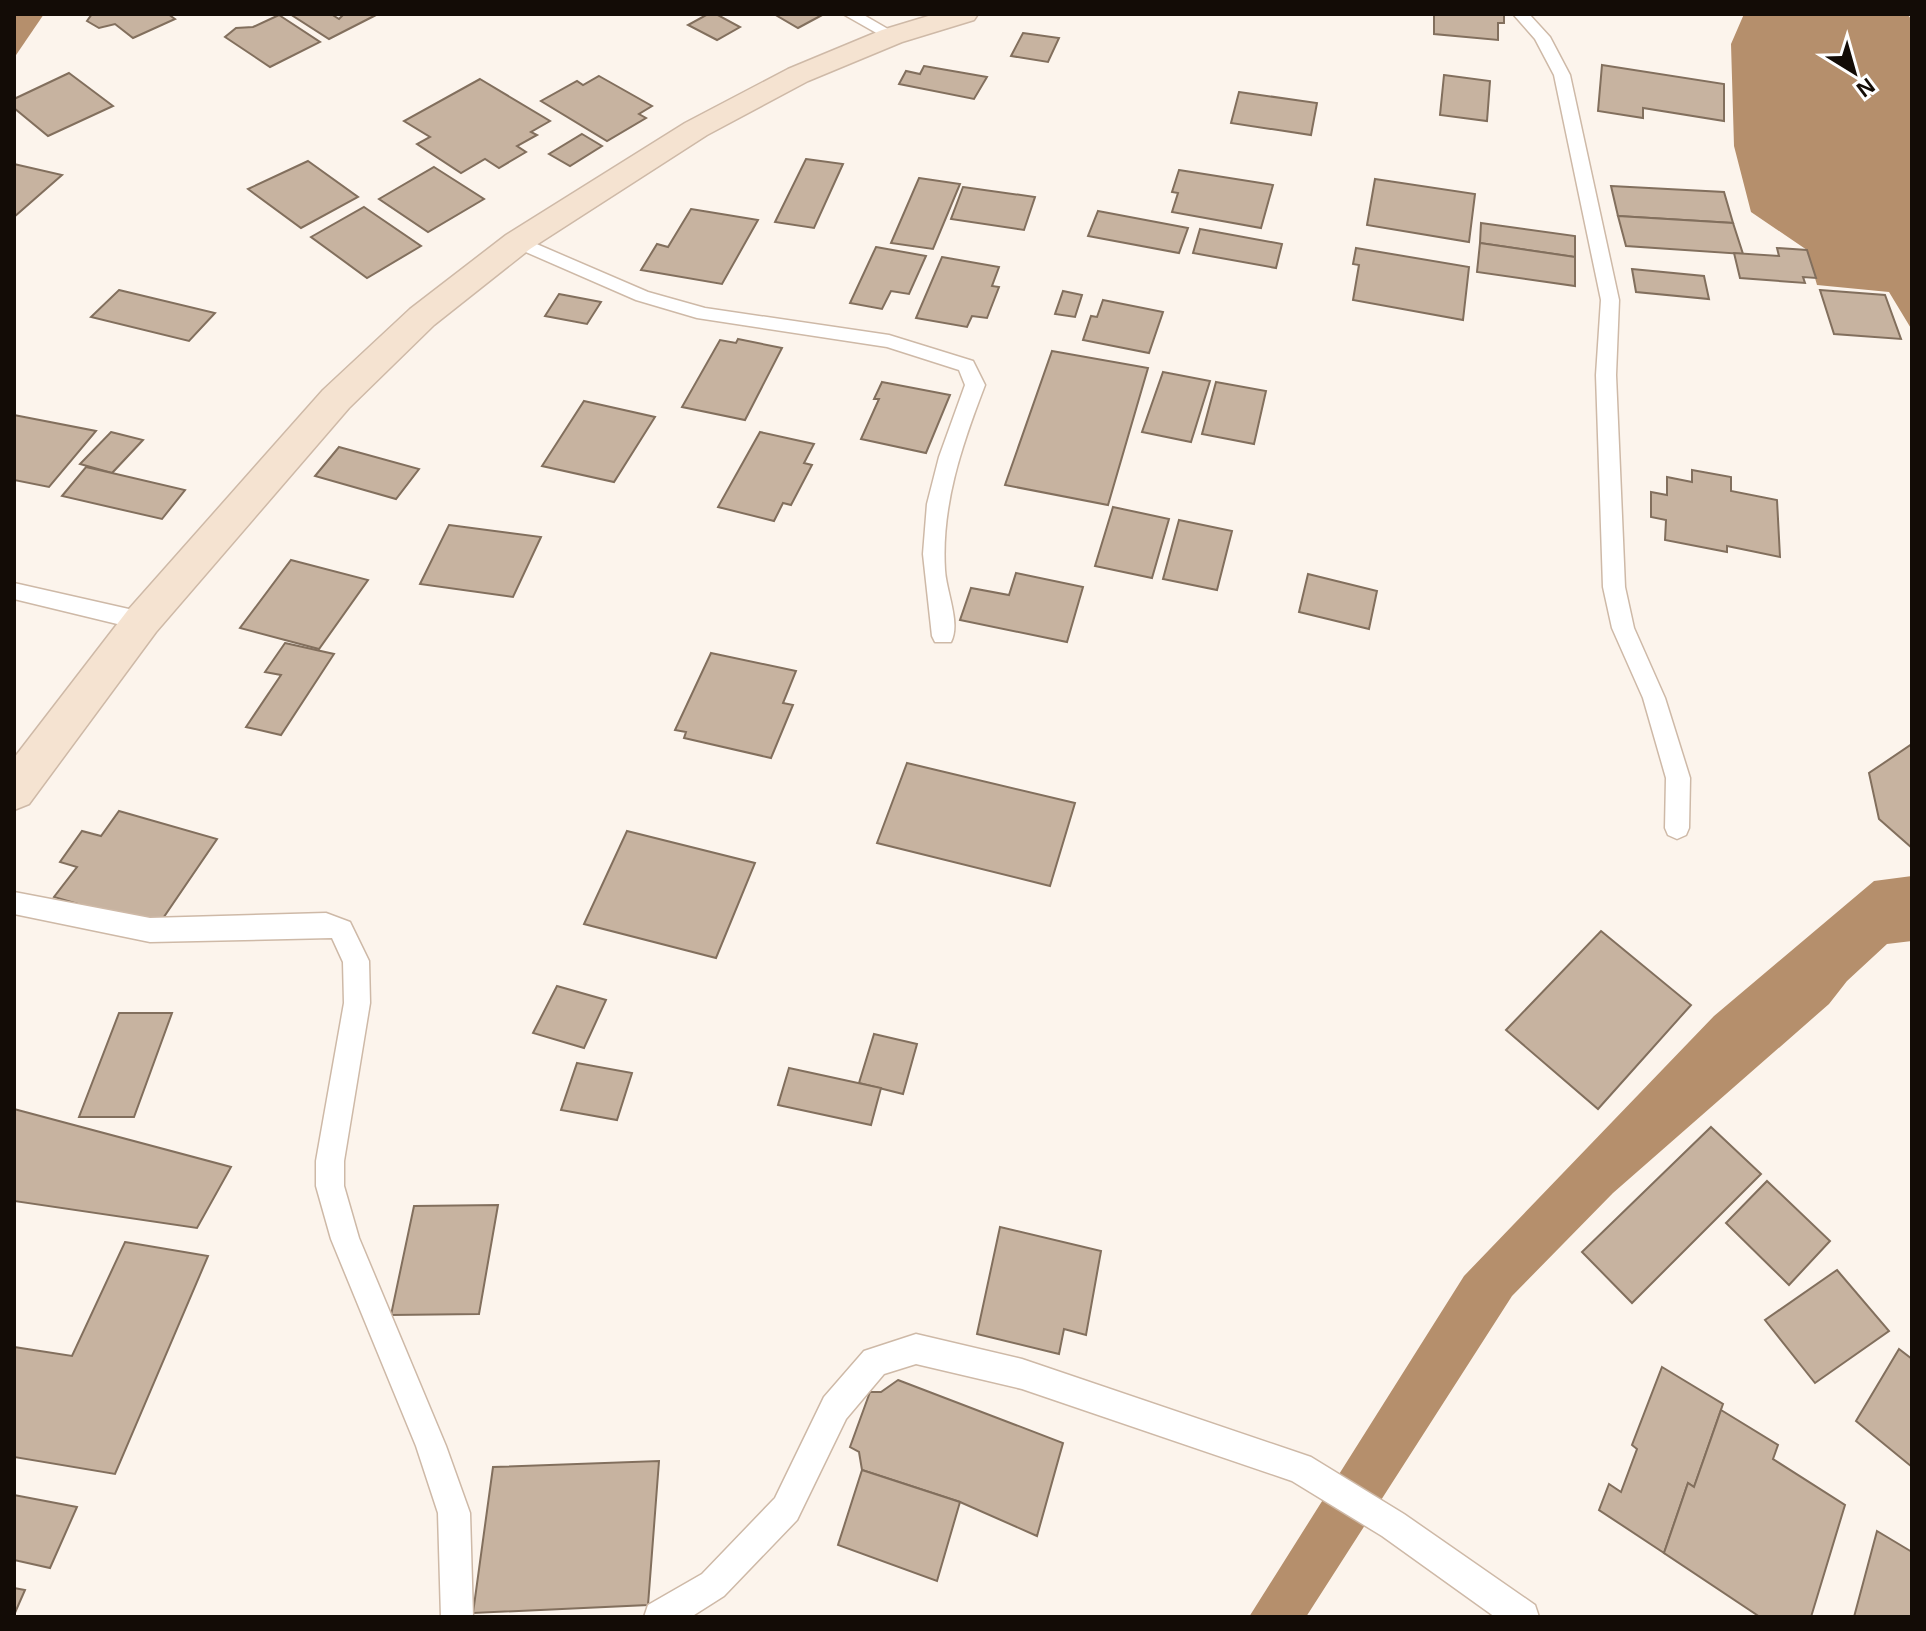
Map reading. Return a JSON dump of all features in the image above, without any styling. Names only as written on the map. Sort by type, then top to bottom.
[{"type":"street","points":[[14,791],[142,621],[336,399],[422,317],[518,242],[696,129],[798,75],[892,36],[964,14]]},
{"type":"lane","points":[[851,14],[892,36]]},
{"type":"lane","points":[[1521,14],[1542,37],[1562,75],[1610,300],[1606,375],[1614,587],[1623,628],[1654,698],[1678,778],[1677,828]]},
{"type":"lane","points":[[518,242],[642,296],[704,314],[889,341],[966,366],[975,385],[943,469],[934,528],[935,583],[944,618],[943,636]]},
{"type":"lane","points":[[14,591],[142,621]]},
{"type":"lane","points":[[14,903],[150,930],[326,924],[341,930],[356,961],[357,1003],[330,1161],[330,1186],[345,1239],[431,1446],[454,1513],[457,1617]]},
{"type":"lane","points":[[660,1617],[713,1585],[786,1509],[835,1408],[875,1362],[916,1349],[1022,1374],[1300,1468],[1393,1525],[1523,1617]]},
{"type":"shaded area","points":[[14,14],[44,14],[14,58]]},
{"type":"shaded area","points":[[1744,14],[1907,14],[1912,20],[1912,330],[1889,292],[1817,285],[1807,250],[1751,212],[1734,146],[1731,44]]},
{"type":"shaded area","points":[[1912,876],[1912,941],[1887,944],[1847,981],[1829,1004],[1613,1193],[1512,1296],[1306,1617],[1249,1617],[1464,1276],[1714,1016],[1874,881]]},
{"type":"building","points":[[92,14],[168,14],[175,19],[133,38],[115,24],[99,28],[87,21]]},
{"type":"building","points":[[290,14],[331,14],[339,19],[344,14],[378,14],[329,39]]},
{"type":"building","points":[[708,14],[716,14],[740,27],[717,40],[688,25]]},
{"type":"building","points":[[774,14],[824,14],[798,28]]},
{"type":"building","points":[[1434,14],[1504,14],[1504,23],[1498,23],[1498,40],[1434,34]]},
{"type":"building","points":[[279,15],[320,42],[270,67],[225,37],[236,28],[253,27]]},
{"type":"building","points":[[1023,33],[1059,38],[1048,62],[1011,56]]},
{"type":"building","points":[[1602,65],[1724,84],[1724,121],[1643,108],[1643,118],[1598,111]]},
{"type":"building","points":[[924,66],[987,77],[974,99],[899,84],[906,71],[920,74]]},
{"type":"building","points":[[69,73],[113,106],[48,136],[14,108],[14,99]]},
{"type":"building","points":[[1444,75],[1490,81],[1487,121],[1440,115]]},
{"type":"building","points":[[599,76],[652,106],[639,114],[646,118],[607,141],[541,101],[577,81],[583,85]]},
{"type":"building","points":[[480,79],[550,121],[531,132],[537,135],[517,146],[526,152],[499,168],[485,159],[461,173],[417,144],[430,137],[404,121]]},
{"type":"building","points":[[1239,92],[1317,103],[1311,135],[1231,123]]},
{"type":"building","points":[[582,134],[602,146],[570,166],[549,154]]},
{"type":"building","points":[[806,159],[843,164],[814,228],[775,222]]},
{"type":"building","points":[[308,161],[358,197],[301,228],[248,189]]},
{"type":"building","points":[[14,164],[62,175],[14,217]]},
{"type":"building","points":[[434,167],[484,199],[428,232],[379,199]]},
{"type":"building","points":[[1179,170],[1273,185],[1261,228],[1172,212],[1178,193],[1172,192]]},
{"type":"building","points":[[919,178],[960,184],[933,249],[891,243]]},
{"type":"building","points":[[1375,179],[1475,194],[1469,242],[1367,225]]},
{"type":"building","points":[[1611,186],[1724,192],[1733,223],[1618,216]]},
{"type":"building","points":[[963,187],[1035,197],[1024,230],[951,219]]},
{"type":"building","points":[[364,207],[421,246],[367,278],[311,237]]},
{"type":"building","points":[[691,209],[758,220],[722,284],[641,270],[657,244],[668,247]]},
{"type":"building","points":[[1098,211],[1188,228],[1179,253],[1088,236]]},
{"type":"building","points":[[1618,216],[1733,223],[1743,254],[1626,246]]},
{"type":"building","points":[[1481,223],[1575,236],[1575,257],[1480,243]]},
{"type":"building","points":[[1200,229],[1282,244],[1276,268],[1193,253]]},
{"type":"building","points":[[1480,243],[1575,257],[1575,286],[1477,272]]},
{"type":"building","points":[[876,247],[926,256],[909,294],[891,291],[882,309],[850,303]]},
{"type":"building","points":[[1356,248],[1469,267],[1463,320],[1353,300],[1359,265],[1353,264]]},
{"type":"building","points":[[1777,248],[1807,250],[1816,278],[1803,277],[1805,283],[1740,278],[1734,253],[1779,256]]},
{"type":"building","points":[[942,257],[999,267],[992,286],[999,287],[987,318],[972,316],[967,327],[916,318]]},
{"type":"building","points":[[1632,269],[1704,276],[1709,299],[1636,292]]},
{"type":"building","points":[[119,290],[215,313],[189,341],[91,317]]},
{"type":"building","points":[[1820,290],[1885,295],[1901,339],[1834,334]]},
{"type":"building","points":[[1063,291],[1082,295],[1075,317],[1055,314]]},
{"type":"building","points":[[559,294],[601,302],[587,324],[545,316]]},
{"type":"building","points":[[1103,300],[1163,312],[1149,353],[1083,340],[1091,316],[1097,317]]},
{"type":"building","points":[[738,339],[782,348],[745,420],[682,407],[720,340],[736,343]]},
{"type":"building","points":[[1052,351],[1148,368],[1108,505],[1005,485]]},
{"type":"building","points":[[1163,372],[1210,381],[1191,442],[1142,432]]},
{"type":"building","points":[[882,382],[950,395],[926,453],[861,439],[879,399],[874,399]]},
{"type":"building","points":[[1216,382],[1266,391],[1254,444],[1202,434]]},
{"type":"building","points":[[584,401],[655,417],[614,482],[542,466]]},
{"type":"building","points":[[14,415],[96,431],[49,487],[14,480]]},
{"type":"building","points":[[111,432],[143,440],[112,473],[80,464]]},
{"type":"building","points":[[760,432],[814,444],[804,463],[812,465],[791,505],[783,503],[774,521],[718,507]]},
{"type":"building","points":[[339,447],[419,469],[396,499],[315,476]]},
{"type":"building","points":[[86,467],[185,490],[162,519],[62,496]]},
{"type":"building","points":[[1692,470],[1731,477],[1731,491],[1777,500],[1780,557],[1727,546],[1727,552],[1665,540],[1666,520],[1651,517],[1651,492],[1667,495],[1667,477],[1692,482]]},
{"type":"building","points":[[1113,507],[1169,519],[1152,578],[1095,566]]},
{"type":"building","points":[[1179,520],[1232,531],[1217,590],[1163,579]]},
{"type":"building","points":[[449,525],[541,537],[513,597],[420,584]]},
{"type":"building","points":[[291,560],[368,580],[319,649],[240,628]]},
{"type":"building","points":[[1016,573],[1083,587],[1067,642],[960,620],[971,588],[1009,595]]},
{"type":"building","points":[[1308,574],[1377,591],[1369,629],[1299,612]]},
{"type":"building","points":[[285,643],[334,654],[281,735],[246,727],[281,675],[265,672]]},
{"type":"building","points":[[711,653],[796,671],[783,703],[793,705],[771,758],[684,738],[686,732],[675,730]]},
{"type":"building","points":[[1912,744],[1912,848],[1879,819],[1869,773]]},
{"type":"building","points":[[907,763],[1075,803],[1050,886],[877,843]]},
{"type":"building","points":[[119,811],[217,839],[157,927],[54,897],[77,867],[60,862],[82,831],[101,836]]},
{"type":"building","points":[[627,831],[755,863],[716,958],[584,924]]},
{"type":"building","points":[[1601,931],[1691,1005],[1598,1109],[1506,1030]]},
{"type":"building","points":[[557,986],[606,1000],[584,1048],[533,1033]]},
{"type":"building","points":[[119,1013],[172,1013],[134,1117],[79,1117]]},
{"type":"building","points":[[874,1034],[917,1044],[903,1094],[859,1083]]},
{"type":"building","points":[[577,1063],[632,1073],[617,1120],[561,1110]]},
{"type":"building","points":[[789,1068],[881,1088],[871,1125],[778,1105]]},
{"type":"building","points":[[14,1109],[231,1167],[197,1228],[14,1201]]},
{"type":"building","points":[[1711,1127],[1761,1174],[1632,1303],[1582,1252]]},
{"type":"building","points":[[1767,1181],[1830,1241],[1789,1285],[1726,1223]]},
{"type":"building","points":[[498,1205],[479,1314],[391,1315],[414,1206]]},
{"type":"building","points":[[1000,1227],[1101,1251],[1086,1335],[1064,1329],[1059,1354],[977,1334]]},
{"type":"building","points":[[125,1242],[208,1256],[115,1474],[14,1457],[14,1347],[72,1356]]},
{"type":"building","points":[[1837,1270],[1889,1331],[1815,1383],[1765,1320]]},
{"type":"building","points":[[1899,1349],[1912,1359],[1912,1467],[1856,1421]]},
{"type":"building","points":[[1662,1367],[1723,1404],[1694,1487],[1688,1483],[1664,1553],[1599,1510],[1609,1484],[1621,1492],[1637,1449],[1632,1445]]},
{"type":"building","points":[[898,1380],[1063,1443],[1037,1536],[960,1502],[862,1470],[859,1452],[850,1447],[870,1392],[881,1392]]},
{"type":"building","points":[[1721,1410],[1778,1445],[1773,1459],[1845,1505],[1811,1617],[1760,1617],[1664,1553],[1688,1483],[1694,1487]]},
{"type":"building","points":[[659,1461],[648,1605],[473,1613],[493,1467]]},
{"type":"building","points":[[862,1470],[960,1502],[937,1581],[838,1545]]},
{"type":"building","points":[[14,1495],[77,1507],[50,1568],[14,1560]]},
{"type":"building","points":[[1877,1531],[1912,1552],[1912,1617],[1854,1617]]},
{"type":"building","points":[[14,1588],[25,1590],[14,1615]]}]
